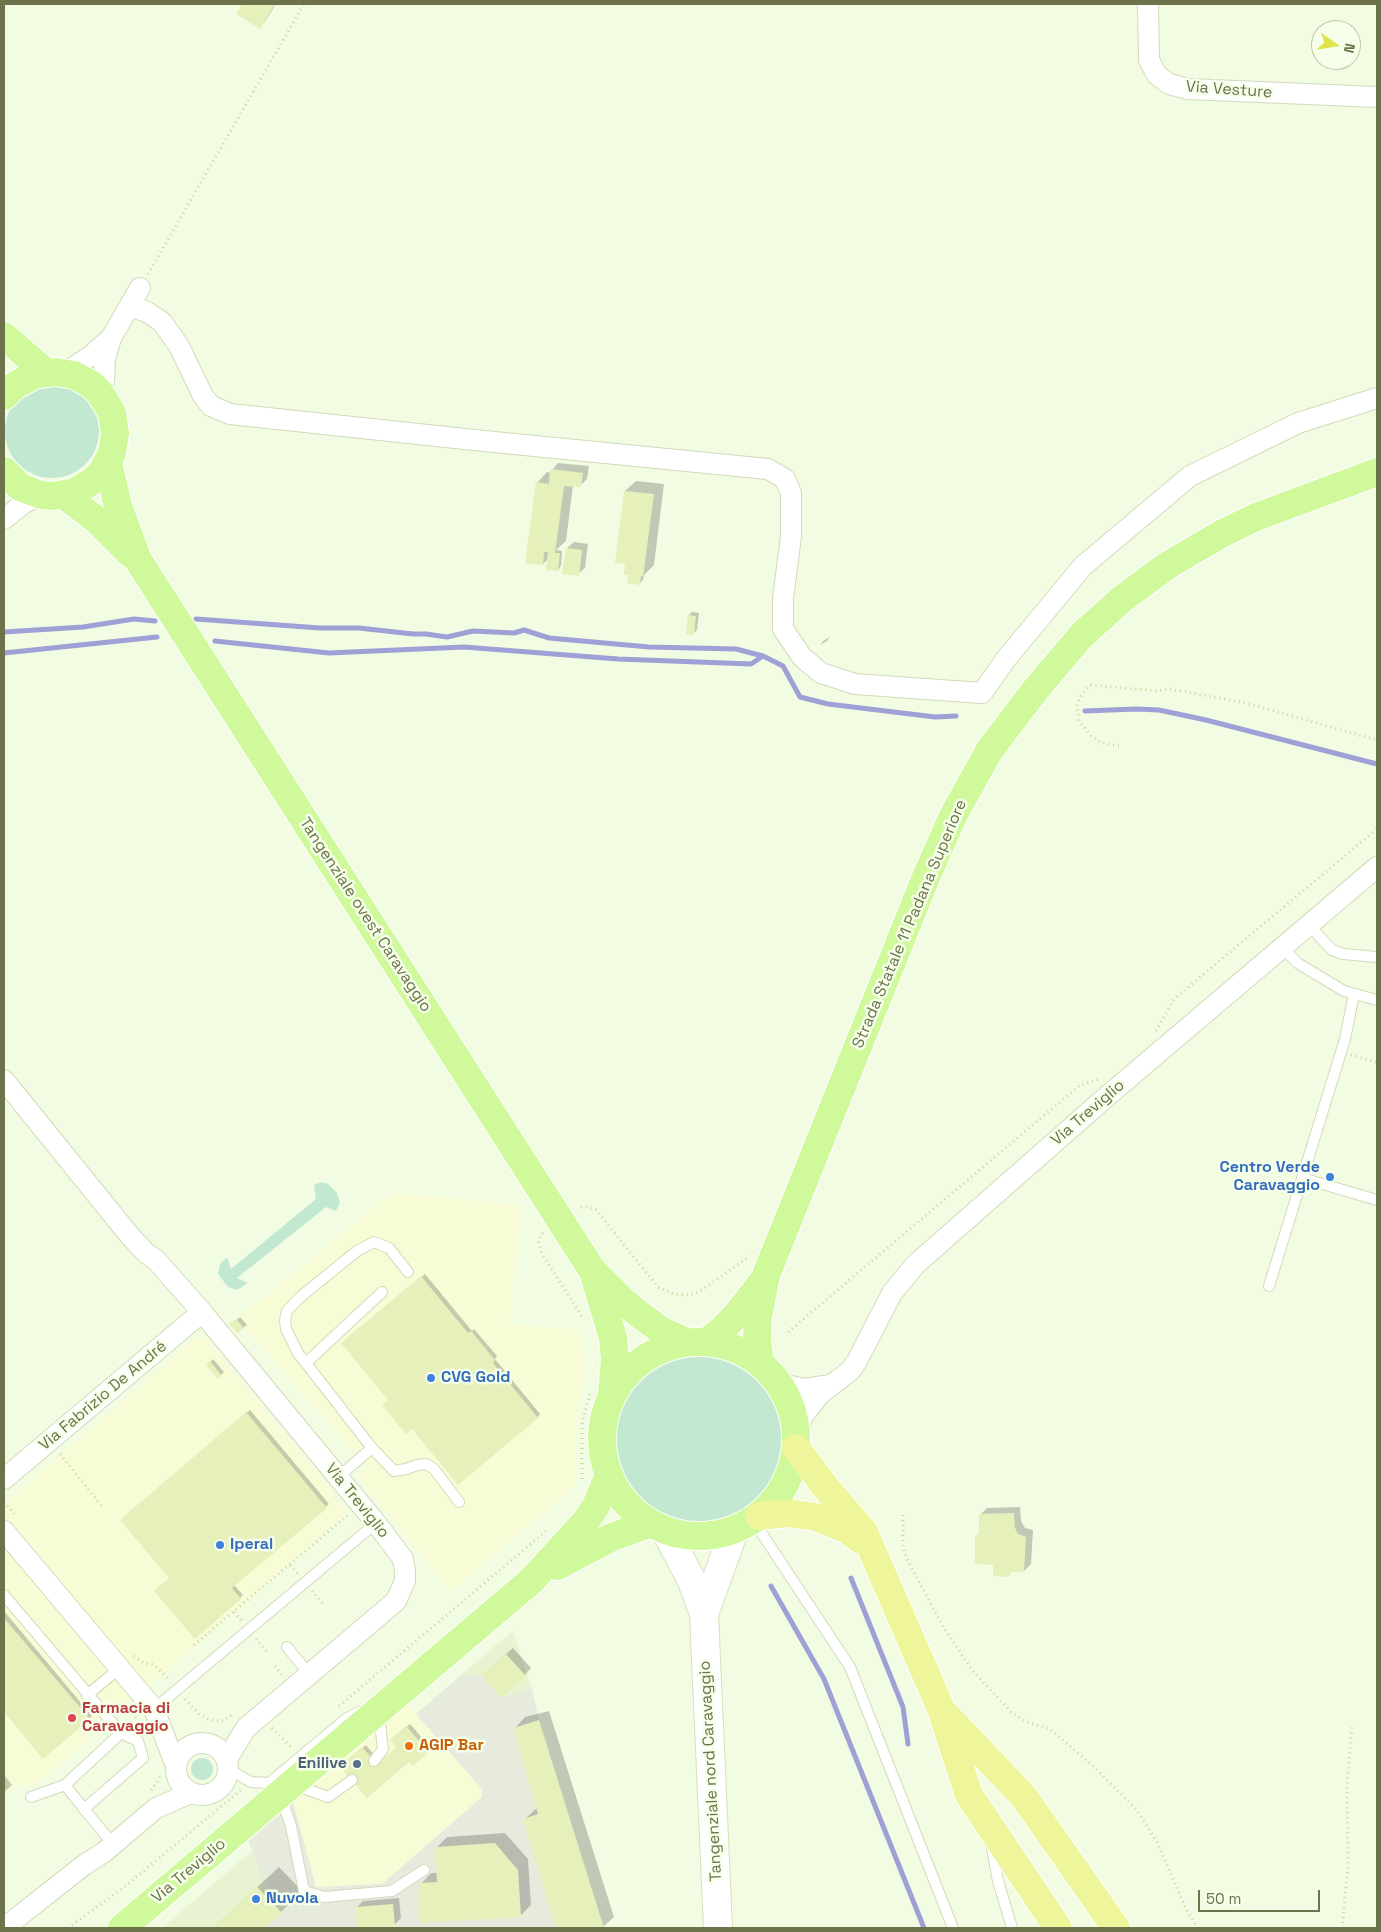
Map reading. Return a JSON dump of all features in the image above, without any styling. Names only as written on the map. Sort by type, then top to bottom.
[{"type":"highway","points":[[796,1439],[827,1489],[864,1532],[941,1709],[969,1795],[1058,1928]]},
{"type":"highway","points":[[749,1522],[787,1513],[816,1517],[846,1529],[872,1550]]},
{"type":"highway","points":[[941,1709],[1024,1797],[1116,1928]]},
{"type":"main road","name":"Tangenziale ovest Caravaggio","points":[[4,336],[55,372],[82,379],[100,393],[112,412],[114,443],[108,463],[94,480],[75,492],[53,495]]},
{"type":"main road","points":[[4,396],[24,379],[55,372]]},
{"type":"main road","name":"Tangenziale ovest Caravaggio","points":[[108,463],[118,506],[138,560],[592,1270],[618,1296],[662,1331],[697,1342],[730,1347],[760,1363],[778,1383],[790,1406],[796,1439]]},
{"type":"main road","name":"Tangenziale ovest Caravaggio","points":[[4,471],[20,487],[53,495],[98,521],[138,560]]},
{"type":"main road","name":"Strada Statale 11 Padana Superiore","points":[[697,1342],[722,1330],[738,1313],[761,1264],[953,816],[989,751],[1009,723],[1082,635],[1122,599],[1168,566],[1223,533],[1256,517],[1377,472]]},
{"type":"main road","name":"Strada Statale 11 Padana Superiore","points":[[760,1363],[757,1341],[761,1264]]},
{"type":"main road","name":"Tangenziale ovest Caravaggio","points":[[592,1270],[614,1338],[616,1360],[601,1392]]},
{"type":"main road","points":[[697,1342],[661,1350],[638,1364],[601,1392],[604,1462],[608,1477],[628,1507],[658,1528],[693,1537],[714,1536],[749,1522],[773,1502],[784,1486],[790,1474],[796,1439]]},
{"type":"main road","name":"Via Treviglio","points":[[122,1928],[531,1581],[568,1543],[586,1521],[596,1506],[608,1477]]},
{"type":"main road","name":"Tangenziale nord Caravaggio","points":[[704,1614],[749,1522]]},
{"type":"main road","name":"Via Treviglio","points":[[531,1581],[612,1537],[658,1528]]},
{"type":"main road","name":"Tangenziale nord Caravaggio","points":[[658,1528],[691,1579],[704,1614],[718,1928]]},
{"type":"street","name":"Via Vesture","points":[[1148,4],[1149,60],[1157,75],[1169,84],[1188,89],[1377,97]]},
{"type":"street","points":[[100,393],[104,380],[105,359],[111,338],[140,288]]},
{"type":"street","points":[[130,306],[147,312],[168,329],[180,346],[203,396],[211,406],[230,414],[768,468],[785,479],[791,493],[791,536],[783,599],[783,629],[802,657],[821,673],[855,684],[982,693],[1006,659],[1083,566],[1190,476],[1298,423],[1377,398]]},
{"type":"street","points":[[55,372],[92,355],[111,338]]},
{"type":"street","points":[[4,519],[24,503],[53,495]]},
{"type":"street","name":"Via Treviglio","points":[[796,1439],[811,1405],[831,1385],[841,1379],[857,1361],[892,1293],[916,1264],[1105,1098],[1377,867]]},
{"type":"street","name":"Via Treviglio","points":[[4,1080],[130,1236],[146,1253],[156,1260],[202,1312],[376,1523],[403,1559],[405,1571],[402,1589],[396,1601],[309,1674],[242,1720]]},
{"type":"street","name":"Via Fabrizio De André","points":[[4,1479],[202,1312]]},
{"type":"street","points":[[778,1383],[804,1389],[831,1385]]},
{"type":"street","points":[[4,1531],[127,1662],[154,1709],[180,1782],[191,1793]]},
{"type":"street","points":[[156,1808],[176,1771],[181,1753],[193,1744],[203,1742],[242,1720]]},
{"type":"street","points":[[4,1928],[113,1844],[156,1808],[191,1793],[206,1795],[219,1789],[227,1777],[227,1764],[242,1720]]},
{"type":"street","points":[[161,1728],[221,1750],[227,1764]]},
{"type":"lane","points":[[1309,925],[1332,950],[1343,954],[1377,957]]},
{"type":"lane","points":[[1282,948],[1299,964],[1344,991],[1377,1000]]},
{"type":"lane","points":[[1269,1286],[1345,1039],[1354,994]]},
{"type":"lane","points":[[1302,1178],[1377,1200]]},
{"type":"lane","points":[[408,1272],[389,1248],[374,1242],[358,1251],[298,1298],[287,1311],[286,1329],[298,1353],[372,1448],[394,1471],[426,1464],[434,1469],[459,1502]]},
{"type":"lane","points":[[306,1363],[382,1292]]},
{"type":"lane","points":[[338,1477],[372,1448]]},
{"type":"lane","points":[[749,1522],[850,1667],[953,1928]]},
{"type":"lane","points":[[154,1709],[376,1523]]},
{"type":"lane","points":[[4,1595],[121,1733],[138,1741],[143,1758],[84,1809]]},
{"type":"lane","points":[[287,1647],[309,1674]]},
{"type":"lane","points":[[87,1695],[127,1662]]},
{"type":"lane","points":[[227,1764],[251,1782],[269,1783],[347,1718],[388,1702],[383,1749],[374,1761]]},
{"type":"lane","points":[[31,1797],[65,1785],[121,1733]]},
{"type":"lane","points":[[352,1780],[328,1797],[286,1789],[291,1826],[304,1891],[324,1898],[392,1891],[424,1870]]},
{"type":"lane","points":[[65,1785],[113,1844]]},
{"type":"lane","points":[[987,1822],[998,1881],[1012,1928]]},
{"type":"path","points":[[140,288],[304,4]]},
{"type":"path","points":[[1119,746],[1100,742],[1092,737],[1079,721],[1077,706],[1079,699],[1091,685],[1156,691],[1170,689],[1246,703],[1377,740]]},
{"type":"path","points":[[1149,1036],[1156,1030],[1174,999],[1377,829]]},
{"type":"path","points":[[788,1332],[1080,1085],[1100,1079],[1107,1073]]},
{"type":"path","points":[[581,1207],[584,1206],[596,1210],[658,1287],[673,1294],[690,1295],[699,1292],[761,1264]]},
{"type":"path","points":[[543,1233],[539,1242],[542,1254],[584,1319]]},
{"type":"path","points":[[582,1488],[582,1422],[601,1392]]},
{"type":"path","points":[[58,1451],[103,1508]]},
{"type":"path","points":[[4,1502],[22,1524]]},
{"type":"path","points":[[194,1645],[352,1512]]},
{"type":"path","points":[[902,1515],[903,1545],[906,1557],[942,1625],[972,1670],[1012,1713],[1027,1722],[1050,1729],[1093,1766],[1136,1809],[1158,1842],[1186,1909],[1198,1928]]},
{"type":"path","points":[[337,1708],[550,1527]]},
{"type":"path","points":[[290,1566],[299,1576]]},
{"type":"path","points":[[310,1589],[325,1606]]},
{"type":"path","points":[[234,1612],[243,1623]]},
{"type":"path","points":[[253,1635],[268,1654]]},
{"type":"path","points":[[127,1662],[142,1662],[154,1665],[170,1680]]},
{"type":"path","points":[[182,1696],[200,1715],[210,1720],[242,1720]]},
{"type":"path","points":[[268,1724],[291,1747]]},
{"type":"path","points":[[1342,1928],[1348,1867],[1347,1785],[1352,1725]]},
{"type":"path","points":[[284,1753],[298,1741]]},
{"type":"path","points":[[68,1928],[123,1888],[251,1782]]},
{"type":"shaded area","points":[[52,384],[70,387],[85,398],[96,413],[99,431],[96,449],[85,464],[70,475],[52,478],[34,475],[19,464],[8,449],[5,431],[8,413],[19,398],[34,387]]},
{"type":"shaded area","points":[[322,1182],[328,1184],[337,1193],[340,1203],[336,1211],[326,1207],[237,1278],[248,1283],[237,1290],[228,1287],[218,1274],[220,1264],[227,1257],[231,1269],[316,1199],[314,1185]]},
{"type":"shaded area","points":[[392,1193],[522,1205],[509,1325],[578,1329],[585,1358],[582,1393],[577,1410],[576,1485],[451,1592],[363,1484],[360,1474],[366,1466],[237,1319]]},
{"type":"shaded area","points":[[197,1337],[205,1338],[348,1512],[39,1782],[10,1789],[4,1794],[4,1504]]},
{"type":"shaded area","points":[[693,1354],[709,1354],[734,1360],[755,1373],[767,1385],[780,1406],[786,1439],[780,1472],[767,1493],[755,1505],[734,1518],[709,1524],[693,1524],[668,1518],[647,1505],[635,1493],[622,1472],[616,1447],[616,1431],[622,1406],[635,1385],[647,1373],[668,1360]]},
{"type":"shaded area","points":[[513,1631],[532,1689],[501,1698],[481,1675],[461,1675]]},
{"type":"shaded area","points":[[461,1675],[481,1675],[501,1697],[532,1689],[539,1720],[604,1928],[265,1928],[286,1908],[263,1882],[246,1834],[291,1794],[316,1887],[382,1884],[482,1797],[482,1789],[416,1714]]},
{"type":"shaded area","points":[[407,1703],[482,1789],[482,1797],[382,1884],[316,1887],[291,1794]]},
{"type":"shaded area","points":[[198,1758],[206,1758],[213,1765],[213,1773],[206,1780],[198,1780],[191,1773],[191,1765]]},
{"type":"shaded area","points":[[252,1851],[263,1882],[286,1908],[265,1928],[162,1928]]},
{"type":"building","points":[[242,4],[275,4],[260,29],[236,14]]},
{"type":"building","points":[[550,469],[583,473],[581,487],[564,486],[555,553],[560,553],[558,571],[546,570],[548,552],[544,552],[543,565],[525,563],[536,482],[549,484]]},
{"type":"building","points":[[624,491],[654,494],[643,577],[641,576],[640,585],[627,583],[628,575],[624,575],[625,564],[615,563]]},
{"type":"building","points":[[566,548],[582,550],[579,576],[562,574]]},
{"type":"building","points":[[688,615],[696,616],[694,635],[686,634]]},
{"type":"building","points":[[421,1276],[468,1333],[471,1331],[495,1360],[493,1363],[538,1418],[458,1485],[412,1429],[406,1434],[382,1405],[388,1400],[341,1343]]},
{"type":"building","points":[[236,1319],[244,1328],[238,1334],[229,1324]]},
{"type":"building","points":[[210,1361],[222,1376],[218,1379],[206,1365]]},
{"type":"building","points":[[246,1412],[327,1508],[232,1588],[241,1599],[195,1639],[154,1591],[169,1578],[120,1520]]},
{"type":"building","points":[[1014,1513],[1015,1528],[1018,1534],[1026,1537],[1024,1572],[1012,1572],[1008,1577],[993,1576],[993,1565],[975,1564],[975,1537],[979,1533],[979,1514]]},
{"type":"building","points":[[4,1618],[90,1719],[43,1759],[4,1712]]},
{"type":"building","points":[[506,1654],[526,1676],[501,1698],[481,1675]]},
{"type":"building","points":[[539,1720],[604,1928],[556,1928],[523,1819],[538,1814],[513,1728]]},
{"type":"building","points":[[406,1726],[429,1752],[412,1766],[409,1762],[367,1798],[339,1766],[362,1747],[377,1764],[396,1747],[390,1740]]},
{"type":"building","points":[[495,1843],[518,1870],[521,1917],[420,1923],[419,1883],[437,1882],[435,1847]]},
{"type":"building","points":[[257,1887],[282,1913],[265,1928],[213,1928]]},
{"type":"building","points":[[393,1904],[395,1926],[357,1928],[355,1907]]},
{"type":"waterway","points":[[4,632],[83,627],[134,619],[155,621]]},
{"type":"waterway","points":[[196,619],[320,628],[359,628],[447,637],[473,631],[514,633],[524,630],[549,638],[649,647],[736,649],[763,656]]},
{"type":"waterway","points":[[4,653],[157,637]]},
{"type":"waterway","points":[[215,641],[329,653],[464,647],[618,659],[751,664],[763,656],[783,666],[800,697],[828,704],[935,717],[956,716]]},
{"type":"waterway","points":[[1085,711],[1159,710],[1206,720],[1377,764]]},
{"type":"waterway","points":[[851,1578],[903,1707],[908,1744]]},
{"type":"waterway","points":[[771,1586],[824,1679],[924,1928]]},
{"type":"place","name":"Centro Verde Caravaggio","points":[[1330,1177]]},
{"type":"place","name":"CVG Gold","points":[[431,1378]]},
{"type":"place","name":"Iperal","points":[[220,1545]]},
{"type":"place","name":"Farmacia di Caravaggio","points":[[72,1718]]},
{"type":"place","name":"AGIP Bar","points":[[409,1746]]},
{"type":"place","name":"Enilive","points":[[357,1764]]},
{"type":"place","name":"Nuvola","points":[[256,1899]]}]
